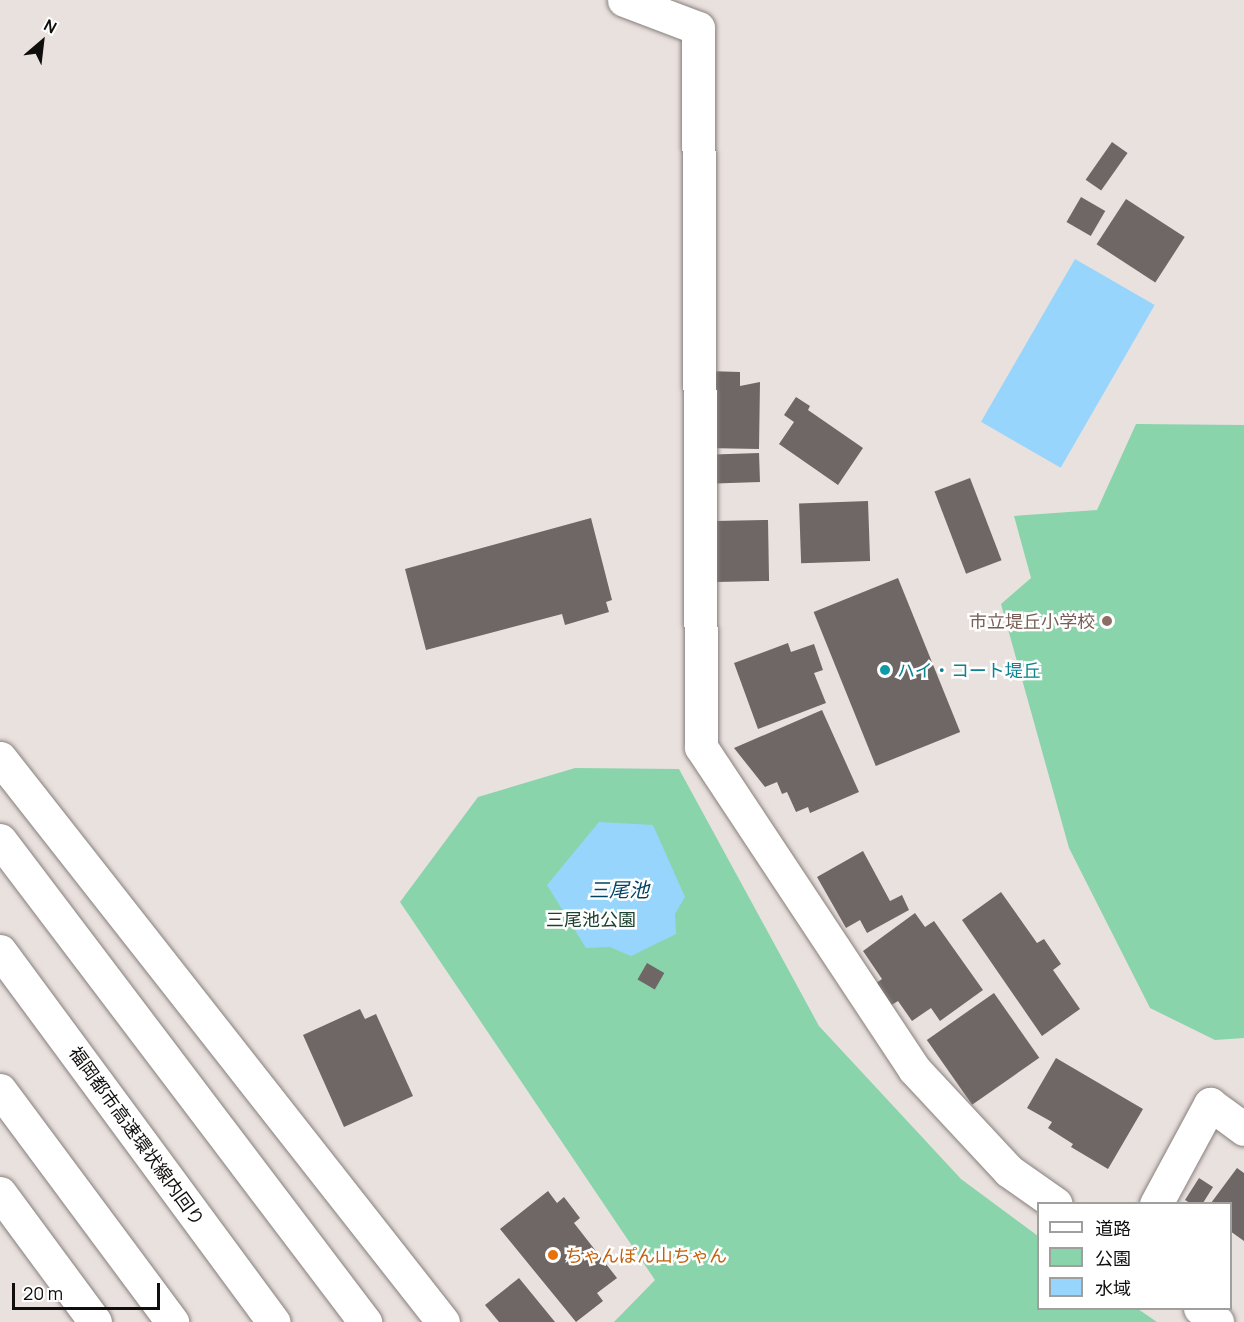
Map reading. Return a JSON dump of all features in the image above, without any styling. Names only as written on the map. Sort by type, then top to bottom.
[{"type":"main road","points":[[624,0],[698,28],[701,747],[914,1068],[1009,1171],[1055,1202]]},
{"type":"main road","points":[[0,758],[443,1322]]},
{"type":"main road","points":[[0,840],[365,1322]]},
{"type":"main road","name":"福岡都市高速環状線内回り","points":[[0,951],[274,1322]]},
{"type":"main road","points":[[0,1090],[172,1322]]},
{"type":"main road","points":[[1157,1202],[1210,1104],[1244,1128]]},
{"type":"main road","points":[[0,1193],[95,1322]]},
{"type":"main road","points":[[1202,1310],[1217,1322]]},
{"type":"green space","points":[[1136,424],[1244,425],[1244,1038],[1215,1040],[1150,1008],[1069,848],[1001,604],[1031,578],[1014,516],[1097,510]]},
{"type":"green space","name":"三尾池公園","points":[[575,768],[679,769],[819,1026],[961,1179],[1037,1235],[1037,1310],[1139,1310],[1157,1322],[614,1322],[655,1280],[400,902],[478,797]]},
{"type":"water","points":[[1075,259],[1155,305],[1061,468],[981,422]]},
{"type":"water","name":"三尾池","points":[[599,822],[653,825],[685,897],[675,914],[676,934],[631,956],[610,947],[586,948],[547,885]]},
{"type":"building","points":[[1112,142],[1128,153],[1101,191],[1086,180]]},
{"type":"building","points":[[1081,197],[1105,211],[1091,236],[1066,222]]},
{"type":"building","points":[[1126,199],[1185,237],[1155,282],[1097,244]]},
{"type":"building","points":[[707,371],[740,372],[740,386],[760,382],[759,449],[706,448]]},
{"type":"building","points":[[796,397],[810,406],[808,410],[863,448],[838,485],[779,444],[794,422],[784,415]]},
{"type":"building","points":[[759,453],[760,482],[708,484],[707,455]]},
{"type":"building","points":[[970,478],[1002,560],[966,574],[935,492]]},
{"type":"building","points":[[868,501],[870,561],[801,563],[799,503]]},
{"type":"building","points":[[591,518],[612,600],[606,602],[609,612],[565,625],[562,614],[426,650],[405,569]]},
{"type":"building","points":[[768,520],[769,581],[704,582],[703,521]]},
{"type":"building","name":"ハイ・コート堤丘","points":[[898,578],[960,732],[876,766],[814,612]]},
{"type":"building","points":[[788,643],[791,652],[814,644],[823,670],[814,673],[826,703],[758,729],[734,663]]},
{"type":"building","points":[[822,710],[859,792],[810,813],[808,807],[796,812],[787,792],[782,794],[777,782],[765,787],[734,748]]},
{"type":"building","points":[[863,851],[890,901],[902,895],[909,910],[867,933],[860,920],[846,928],[817,877]]},
{"type":"building","points":[[1001,892],[1037,943],[1044,939],[1061,964],[1053,970],[1080,1009],[1042,1036],[962,920]]},
{"type":"building","points":[[915,913],[925,927],[934,921],[983,990],[940,1021],[931,1008],[912,1021],[898,1001],[890,1006],[875,984],[882,979],[863,951]]},
{"type":"building","points":[[647,963],[664,973],[655,989],[638,979]]},
{"type":"building","points":[[994,993],[1039,1058],[972,1105],[927,1040]]},
{"type":"building","points":[[360,1009],[365,1019],[376,1014],[413,1096],[344,1127],[303,1035]]},
{"type":"building","points":[[1056,1058],[1143,1109],[1108,1169],[1071,1147],[1073,1144],[1048,1128],[1052,1122],[1027,1108]]},
{"type":"building","points":[[1237,1168],[1244,1173],[1244,1241],[1232,1232],[1232,1202],[1212,1202]]},
{"type":"building","points":[[1199,1178],[1213,1187],[1204,1202],[1185,1200]]},
{"type":"building","points":[[548,1191],[557,1203],[564,1197],[580,1218],[574,1223],[617,1278],[597,1293],[603,1301],[576,1322],[500,1229]]},
{"type":"building","points":[[519,1278],[555,1322],[499,1322],[485,1305]]},
{"type":"place","name":"市立堤丘小学校","points":[[1107,621]]},
{"type":"place","name":"ハイ・コート堤丘","points":[[885,670]]},
{"type":"place","name":"ちゃんぽん山ちゃん","points":[[553,1255]]}]
